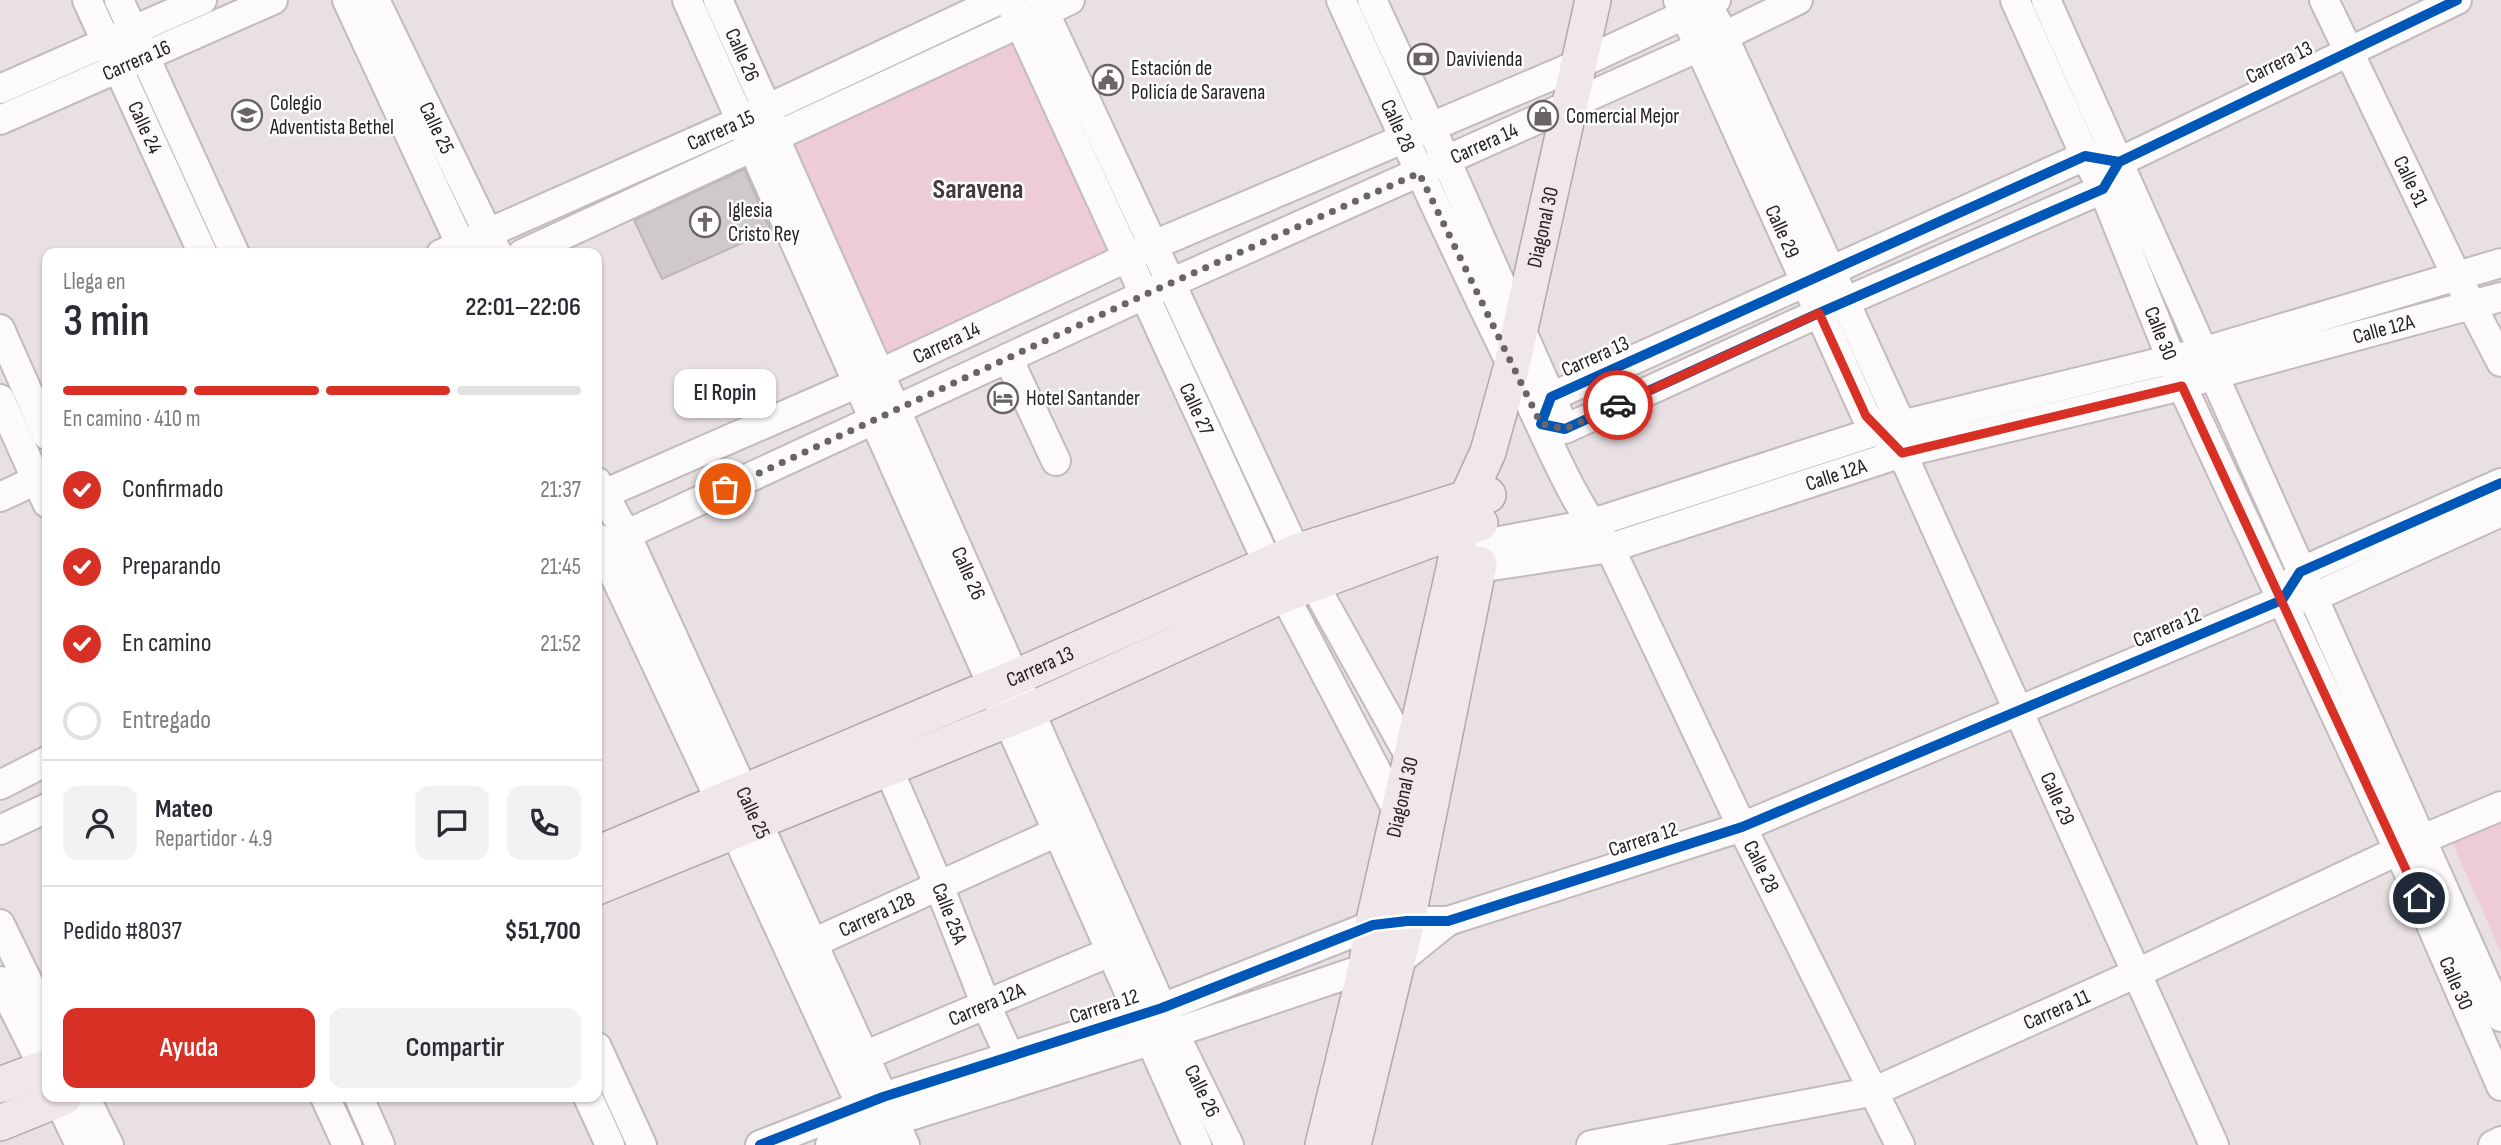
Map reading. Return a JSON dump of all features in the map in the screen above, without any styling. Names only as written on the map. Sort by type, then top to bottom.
[{"type":"main road","name":"Diagonal 30","points":[[1323,1145],[1381,965],[1407,921],[1488,452],[1512,365],[1593,0]]},
{"type":"main road","name":"Diagonal 30","points":[[1353,1145],[1381,965],[1373,925],[1410,757],[1472,534]]},
{"type":"main road","name":"Carrera 13","points":[[602,884],[739,811],[1004,682],[1282,558],[1472,534]]},
{"type":"main road","name":"Carrera 13","points":[[602,852],[888,768],[1019,714],[1300,589],[1472,534]]},
{"type":"main road","points":[[0,1085],[42,1086]]},
{"type":"main road","points":[[0,1123],[42,1096]]},
{"type":"street","name":"Calle 24","points":[[87,0],[200,248]]},
{"type":"street","name":"Calle 24","points":[[119,0],[232,248]]},
{"type":"street","name":"Carrera 16","points":[[0,89],[202,0]]},
{"type":"street","name":"Carrera 16","points":[[0,120],[273,0]]},
{"type":"street","name":"Calle 25","points":[[347,0],[454,248]]},
{"type":"street","name":"Calle 25","points":[[375,0],[493,244]]},
{"type":"street","name":"Calle 26","points":[[687,0],[741,121],[763,142],[886,415],[1156,1024],[1197,1145]]},
{"type":"street","name":"Calle 26","points":[[718,0],[767,109],[763,142]]},
{"type":"street","name":"Carrera 15","points":[[471,248],[493,244],[741,121],[999,0]]},
{"type":"street","name":"Calle 28","points":[[1341,0],[1419,173],[1512,365],[1553,427],[1742,827],[1900,1145]]},
{"type":"street","name":"Calle 28","points":[[1372,0],[1551,397]]},
{"type":"street","name":"Carrera 14","points":[[605,542],[1798,0]]},
{"type":"street","name":"Calle 30","points":[[2015,0],[2103,190],[2170,360],[2282,600],[2501,1017]]},
{"type":"street","name":"Calle 30","points":[[2046,0],[2312,598],[2411,845],[2501,1086]]},
{"type":"street","name":"Calle 31","points":[[2325,0],[2456,275],[2501,362]]},
{"type":"street","name":"Carrera 13","points":[[2119,162],[2457,0]]},
{"type":"street","name":"Carrera 14","points":[[602,490],[869,378],[1154,245],[1579,64],[1699,3]]},
{"type":"street","name":"Calle 29","points":[[1699,3],[1712,41],[1819,277],[1846,302],[1902,453],[2214,1145]]},
{"type":"street","name":"Carrera 15","points":[[535,248],[763,142],[1014,12],[1052,4]]},
{"type":"street","name":"Calle 27","points":[[1052,4],[1171,284],[1282,558]]},
{"type":"street","name":"Calle 27","points":[[1014,12],[1144,295],[1282,558],[1410,757]]},
{"type":"street","points":[[1553,427],[2103,190],[2119,162],[2085,156]]},
{"type":"street","name":"Carrera 13","points":[[1553,427],[1551,397],[2085,156]]},
{"type":"street","name":"Calle 12A","points":[[1472,534],[1610,548],[1902,453],[2182,386],[2207,364],[2456,275],[2501,263]]},
{"type":"street","name":"Calle 29","points":[[1819,277],[1819,313],[1866,416],[1891,427]]},
{"type":"street","name":"Calle 12A","points":[[1472,534],[1599,521],[1891,427],[2170,360],[2207,364],[2501,297]]},
{"type":"street","points":[[0,330],[42,424]]},
{"type":"street","points":[[1007,358],[1056,461]]},
{"type":"street","points":[[0,399],[11,452],[42,484]]},
{"type":"street","points":[[11,452],[42,437]]},
{"type":"street","points":[[2282,600],[2300,572],[2501,484]]},
{"type":"street","points":[[0,497],[42,486]]},
{"type":"street","name":"Carrera 12","points":[[760,1145],[882,1124],[1010,1057],[1156,1024],[1381,965],[1448,921],[1742,827],[2282,600],[2312,598],[2501,512]]},
{"type":"street","name":"Calle 25","points":[[602,516],[605,542],[739,811],[882,1124]]},
{"type":"street","name":"Calle 27","points":[[1300,589],[1398,812]]},
{"type":"street","name":"Calle 26","points":[[1019,714],[1057,832],[1110,952],[1230,1145]]},
{"type":"street","points":[[0,785],[42,764]]},
{"type":"street","name":"Calle 25A","points":[[888,768],[1010,1057]]},
{"type":"street","name":"Carrera 11","points":[[1591,1145],[1875,1091],[2501,806]]},
{"type":"street","points":[[0,830],[42,810]]},
{"type":"street","name":"Calle 25","points":[[739,811],[813,943],[864,1056],[882,1124]]},
{"type":"street","name":"Carrera 12B","points":[[813,943],[1057,832]]},
{"type":"street","name":"Carrera 12","points":[[830,1145],[1156,1024],[1373,925],[1407,921],[1448,921]]},
{"type":"street","points":[[0,924],[42,1011]]},
{"type":"street","name":"Carrera 12A","points":[[864,1056],[1110,952]]},
{"type":"street","points":[[0,981],[42,1057]]},
{"type":"street","points":[[602,1057],[642,1145]]},
{"type":"street","points":[[64,1102],[80,1145]]},
{"type":"street","points":[[72,1102],[109,1145]]},
{"type":"street","points":[[328,1102],[347,1145]]},
{"type":"street","points":[[361,1102],[380,1145]]},
{"type":"street","points":[[590,1102],[610,1145]]},
{"type":"street","points":[[2493,1145],[2501,1141]]},
{"type":"shaded area","points":[[1014,33],[1112,247],[888,352],[790,138]]},
{"type":"shaded area","points":[[2501,815],[2501,952],[2450,838]]},
{"type":"building","name":"Iglesia Cristo Rey","points":[[744,169],[771,230],[662,279],[634,220]]},
{"type":"cycle path","points":[[2119,162],[2085,156],[1551,397],[1541,424],[1565,429],[1819,313],[2103,189],[2119,162],[2457,0]]},
{"type":"cycle path","points":[[760,1145],[883,1097],[1162,1008],[1373,925],[1407,921],[1448,921],[1742,827],[2282,600],[2300,572],[2501,483]]},
{"type":"way so far","points":[[725,489],[1144,295],[1419,173],[1541,424],[1565,429],[1618,405]]},
{"type":"place","name":"Davivienda","points":[[1423,59]]},
{"type":"place","name":"Estación de Policía de Saravena","points":[[1108,80]]},
{"type":"place","name":"Colegio Adventista Bethel","points":[[247,115]]},
{"type":"place","name":"Comercial Mejor","points":[[1543,116]]},
{"type":"place","name":"Iglesia Cristo Rey","points":[[705,222]]},
{"type":"place","name":"Hotel Santander","points":[[1003,398]]},
{"type":"place","name":"El Ropin","points":[[725,489]]},
{"type":"district","name":"Saravena","points":[[978,188]]},
{"type":"route","points":[[1618,405],[1819,313],[1866,416],[1902,453],[2182,386],[2376,800],[2419,898]]}]
